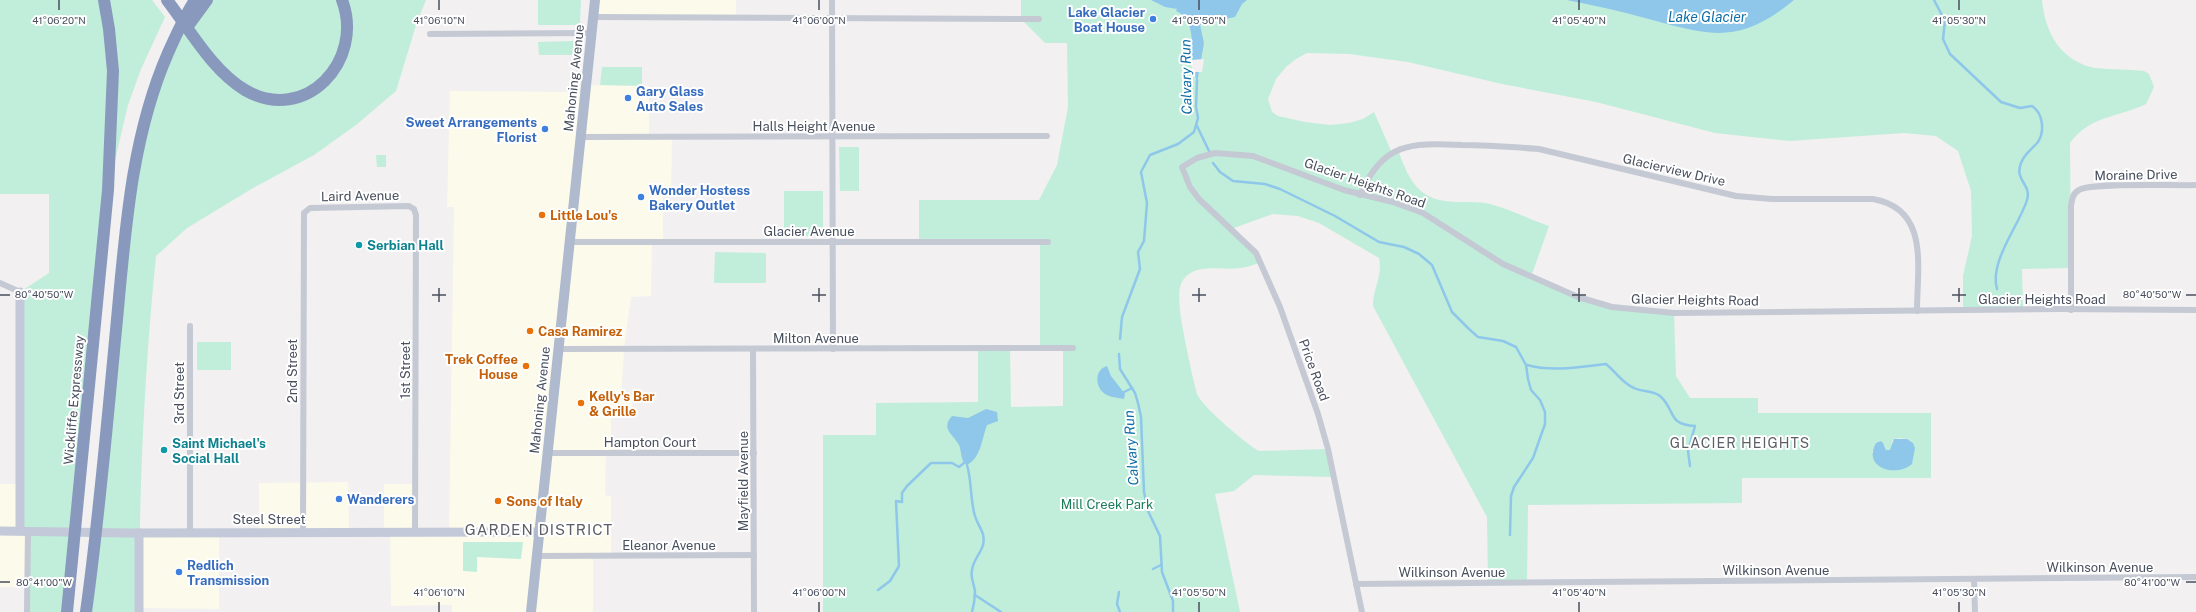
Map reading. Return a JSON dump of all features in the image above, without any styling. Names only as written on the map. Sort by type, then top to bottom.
[{"type":"highway","name":"Wickliffe Expressway","points":[[67,612],[108,190],[112,71],[109,29],[104,0]]},
{"type":"highway","points":[[167,0],[224,74],[245,90],[256,95],[275,99],[299,96],[310,92],[325,81],[340,61],[345,50],[348,32],[347,16],[342,0]]},
{"type":"highway","points":[[86,612],[94,551],[129,201],[143,122],[153,89],[167,54],[179,26],[195,0]]},
{"type":"highway","points":[[167,54],[207,0]]},
{"type":"highway","points":[[94,551],[94,612]]},
{"type":"highway","points":[[60,612],[71,574]]},
{"type":"main road","name":"Mahoning Avenue","points":[[532,612],[547,453],[595,0]]},
{"type":"street","points":[[832,0],[833,349]]},
{"type":"street","points":[[593,17],[1039,19]]},
{"type":"street","points":[[430,34],[592,33]]},
{"type":"street","name":"Halls Height Avenue","points":[[581,137],[1048,136]]},
{"type":"street","name":"Glacierview Drive","points":[[1360,195],[1372,172],[1389,155],[1412,145],[1428,144],[1507,146],[1539,149],[1736,196],[1772,199],[1873,199],[1886,202],[1898,208],[1906,216],[1914,231],[1917,257],[1917,311]]},
{"type":"street","name":"Glacier Heights Road","points":[[1182,166],[1197,158],[1215,153],[1248,155],[1360,195],[1393,202],[1423,213],[1503,264],[1578,297],[1612,307],[1674,313],[2196,310]]},
{"type":"street","name":"Price Road","points":[[1182,166],[1190,187],[1199,199],[1251,247],[1261,262],[1280,307],[1318,414],[1328,449],[1362,612]]},
{"type":"street","name":"Moraine Drive","points":[[2071,310],[2070,206],[2073,196],[2078,190],[2096,186],[2196,186]]},
{"type":"street","name":"Laird Avenue","points":[[306,210],[310,208],[409,206],[414,209]]},
{"type":"street","name":"1st Street","points":[[414,209],[416,215],[415,532]]},
{"type":"street","name":"2nd Street","points":[[303,532],[302,219],[306,210]]},
{"type":"street","name":"Glacier Avenue","points":[[570,242],[1048,242]]},
{"type":"street","points":[[0,283],[20,292],[26,612]]},
{"type":"street","name":"3rd Street","points":[[190,326],[190,532]]},
{"type":"street","name":"Milton Avenue","points":[[559,349],[1073,348]]},
{"type":"street","name":"Mayfield Avenue","points":[[753,349],[754,612]]},
{"type":"street","name":"Hampton Court","points":[[547,453],[754,453]]},
{"type":"street","name":"Steel Street","points":[[0,530],[128,533],[539,532]]},
{"type":"street","points":[[139,533],[139,612]]},
{"type":"street","name":"Eleanor Avenue","points":[[537,556],[754,555]]},
{"type":"street","name":"Wilkinson Avenue","points":[[1356,584],[2196,577]]},
{"type":"street","points":[[1974,579],[1975,612]]},
{"type":"shaded area","points":[[595,0],[736,0],[736,18],[593,17]]},
{"type":"shaded area","points":[[586,85],[649,86],[649,137],[672,137],[671,195],[663,196],[663,242],[652,243],[651,296],[631,297],[624,349],[621,399],[633,399],[631,416],[611,416],[611,453],[606,453],[605,491],[606,496],[611,496],[611,556],[593,556],[593,612],[452,612],[452,605],[391,606],[390,532],[384,532],[384,484],[415,484],[415,532],[449,532],[454,207],[447,207],[450,91],[585,92]]},
{"type":"shaded area","points":[[348,482],[349,532],[259,532],[259,483]]},
{"type":"shaded area","points":[[0,484],[20,484],[28,530],[27,587],[0,587]]},
{"type":"shaded area","points":[[219,532],[219,609],[139,608],[139,533]]},
{"type":"green space","points":[[0,0],[152,0],[165,17],[141,69],[128,105],[108,190],[67,612],[27,612],[28,530],[20,530],[20,292],[49,273],[49,194],[0,194]]},
{"type":"green space","points":[[195,0],[426,0],[417,22],[396,91],[356,125],[314,155],[253,188],[187,228],[156,256],[148,345],[143,434],[139,612],[86,612],[143,122]]},
{"type":"green space","points":[[538,0],[581,0],[580,23],[577,25],[538,25]]},
{"type":"green space","name":"Mill Creek Park","points":[[1021,0],[2042,0],[2051,34],[2056,43],[2072,59],[2095,68],[2144,71],[2149,74],[2154,87],[2146,104],[2096,122],[2078,134],[2070,143],[2071,268],[2022,269],[2023,309],[1963,310],[1963,276],[1972,236],[1971,191],[1958,151],[1936,136],[1904,133],[1789,141],[1715,133],[1596,102],[1502,84],[1408,62],[1349,54],[1307,53],[1286,67],[1276,79],[1268,99],[1272,112],[1278,116],[1305,122],[1330,125],[1349,123],[1363,119],[1374,112],[1392,153],[1398,150],[1409,176],[1419,189],[1426,195],[1445,201],[1480,202],[1493,205],[1549,226],[1531,277],[1597,304],[1674,313],[1676,376],[1690,398],[1758,398],[1758,413],[1931,413],[1931,478],[1742,478],[1742,503],[1528,505],[1527,583],[1488,583],[1487,517],[1373,306],[1374,293],[1380,271],[1379,258],[1319,223],[1298,216],[1273,214],[1231,229],[1261,262],[1234,269],[1210,268],[1195,271],[1188,274],[1183,280],[1180,286],[1179,294],[1188,354],[1196,391],[1202,402],[1226,426],[1259,451],[1328,449],[1334,477],[1254,475],[1234,491],[1215,494],[1240,612],[823,612],[823,435],[876,435],[876,403],[978,402],[978,348],[1010,348],[1011,407],[1063,406],[1063,348],[1040,348],[1040,242],[919,242],[919,200],[1039,200],[1057,165],[1068,107],[1067,43],[1045,43],[1021,19]],"holes":[[[1898,438],[1907,439],[1913,443],[1913,456],[1872,453],[1876,443],[1885,446],[1886,450],[1891,450],[1893,447],[1892,441]]]},
{"type":"green space","points":[[574,41],[576,44],[575,55],[539,55],[538,42]]},
{"type":"green space","points":[[602,67],[642,67],[642,86],[600,85]]},
{"type":"green space","points":[[839,147],[859,147],[859,191],[840,191]]},
{"type":"green space","points":[[376,155],[386,155],[386,167],[377,167]]},
{"type":"green space","points":[[784,191],[823,191],[823,236],[784,236]]},
{"type":"green space","points":[[715,252],[766,253],[766,283],[714,283]]},
{"type":"green space","points":[[197,342],[231,342],[231,370],[197,370]]},
{"type":"green space","points":[[463,542],[523,542],[521,559],[477,557],[477,572],[463,571]]},
{"type":"water","points":[[1151,0],[1247,0],[1242,4],[1235,17],[1212,21],[1200,25],[1204,43],[1197,83],[1192,62],[1190,29],[1186,18],[1176,11],[1177,9],[1165,7]]},
{"type":"water","name":"Lake Glacier","points":[[1567,0],[1794,0],[1773,15],[1755,25],[1737,31],[1720,33],[1703,32],[1684,28]]},
{"type":"water","points":[[1107,366],[1111,376],[1125,394],[1124,399],[1107,395],[1099,387],[1097,379],[1098,375],[1103,368]]},
{"type":"water","points":[[986,409],[997,412],[998,421],[987,425],[978,453],[972,462],[967,465],[962,459],[957,441],[949,432],[947,425],[952,416],[968,418]]},
{"type":"water","points":[[1894,439],[1907,439],[1913,443],[1915,448],[1912,464],[1898,470],[1890,470],[1877,464],[1873,459],[1873,452],[1876,443],[1881,441],[1886,450],[1890,450]]},
{"type":"pier","points":[[1204,59],[1202,72],[1192,72],[1191,60]]},
{"type":"waterway","points":[[1934,0],[1945,21],[1943,39],[1950,54],[2001,102],[2020,108],[2032,106],[2039,113],[2042,122],[2042,133],[2040,138],[2026,154],[2019,169],[2028,195],[2023,210],[2006,243],[1997,267],[1997,289]]},
{"type":"waterway","name":"Calvary Run","points":[[1120,339],[1122,317],[1140,269],[1138,252],[1144,241],[1147,203],[1141,172],[1150,155],[1178,144],[1194,132],[1198,118],[1196,107],[1197,80]]},
{"type":"waterway","points":[[1197,126],[1209,151]]},
{"type":"waterway","points":[[1213,163],[1220,172],[1233,181],[1265,184],[1280,189],[1335,216],[1379,242],[1404,247],[1419,254],[1432,265],[1452,312],[1469,329],[1478,337],[1503,341],[1516,347],[1526,365],[1531,390],[1540,400],[1545,412],[1545,424],[1533,458],[1514,487],[1511,496],[1510,535]]},
{"type":"waterway","name":"Calvary Run","points":[[1119,354],[1120,369],[1135,393],[1141,417],[1144,492],[1148,511],[1160,536],[1162,572],[1173,601],[1173,612]]},
{"type":"waterway","points":[[1527,365],[1556,369],[1606,364],[1630,386],[1657,394],[1665,401],[1676,420],[1686,425],[1695,426],[1688,451],[1690,466]]},
{"type":"waterway","points":[[1124,392],[1132,388]]},
{"type":"waterway","points":[[878,590],[890,581],[899,566],[896,501],[902,502],[902,493],[907,486],[931,463],[952,463],[959,467],[964,463]]},
{"type":"waterway","points":[[967,465],[970,478],[973,510],[976,520],[983,533],[984,540],[982,548],[973,566],[972,578],[975,591],[972,612]]},
{"type":"waterway","points":[[1153,569],[1161,565]]},
{"type":"waterway","points":[[1119,592],[1117,604],[1120,612]]},
{"type":"waterway","points":[[975,595],[1001,612]]},
{"type":"place","name":"Lake Glacier Boat House","points":[[1153,19]]},
{"type":"place","name":"Gary Glass Auto Sales","points":[[628,98]]},
{"type":"place","name":"Sweet Arrangements Florist","points":[[545,129]]},
{"type":"place","name":"Wonder Hostess Bakery Outlet","points":[[641,197]]},
{"type":"place","name":"Little Lou's","points":[[542,215]]},
{"type":"place","name":"Serbian Hall","points":[[359,245]]},
{"type":"place","name":"Casa Ramirez","points":[[530,331]]},
{"type":"place","name":"Trek Coffee House","points":[[526,366]]},
{"type":"place","name":"Kelly's Bar & Grille","points":[[581,403]]},
{"type":"place","name":"Saint Michael's Social Hall","points":[[164,450]]},
{"type":"place","name":"Wanderers","points":[[339,499]]},
{"type":"place","name":"Sons of Italy","points":[[498,501]]},
{"type":"place","name":"Redlich Transmission","points":[[179,572]]},
{"type":"district","name":"GLACIER HEIGHTS","points":[[1740,443]]},
{"type":"district","name":"GARDEN DISTRICT","points":[[539,529]]}]
